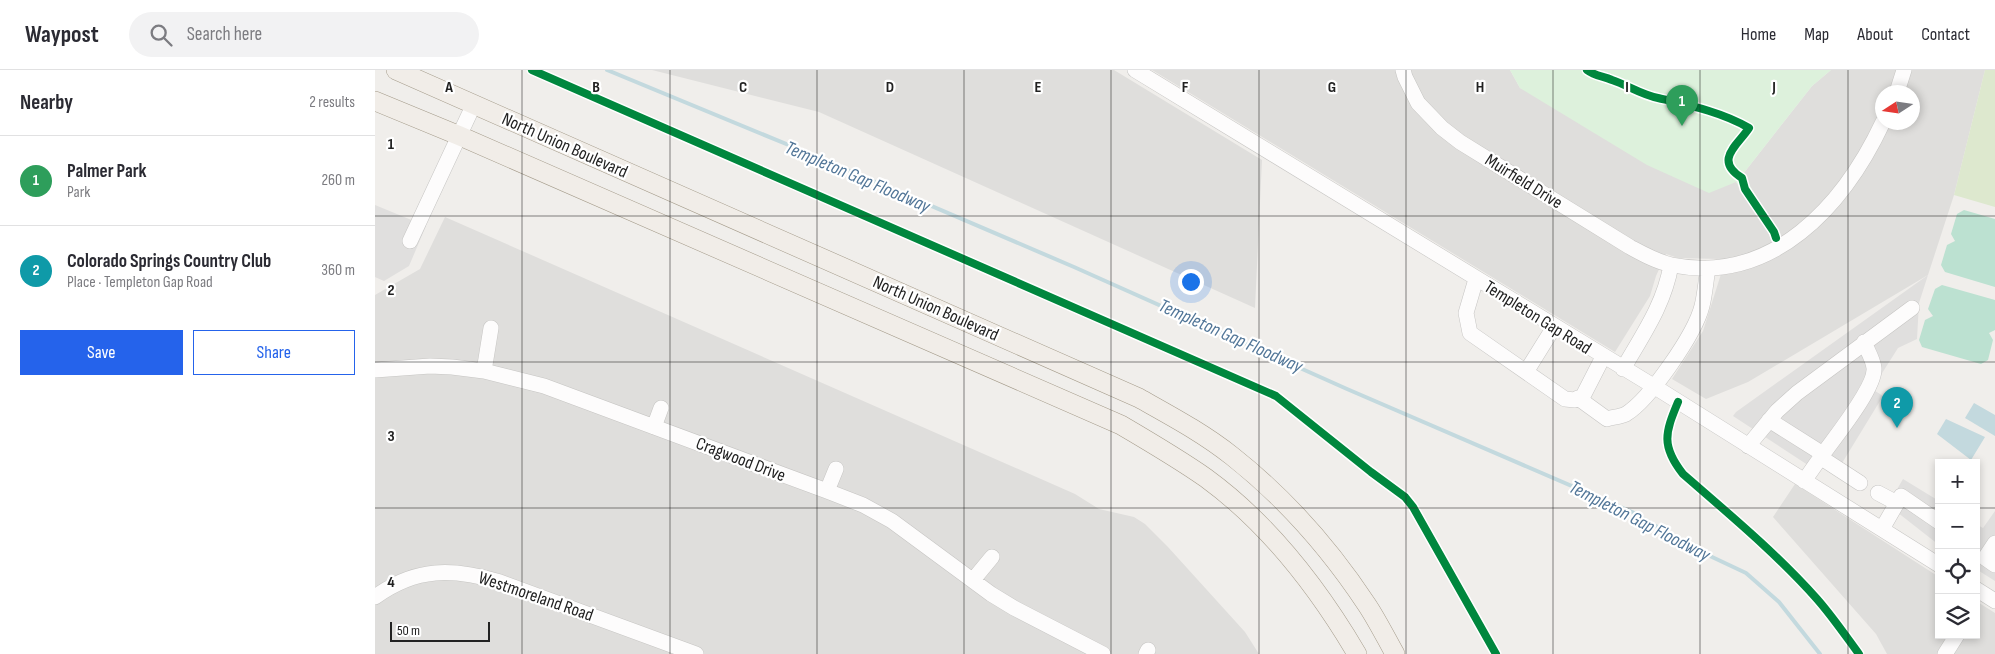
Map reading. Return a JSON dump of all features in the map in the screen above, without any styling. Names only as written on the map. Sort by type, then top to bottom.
[{"type":"main road","name":"North Union Boulevard","points":[[395,70],[1139,398],[1191,427],[1233,456],[1277,496],[1314,535],[1367,606],[1395,654]]},
{"type":"main road","name":"North Union Boulevard","points":[[375,101],[460,136],[1121,425],[1206,479],[1239,506],[1270,536],[1301,571],[1337,620],[1357,654]]},
{"type":"street","name":"Templeton Gap Road","points":[[1135,70],[1655,387],[1881,530],[1935,558]]},
{"type":"street","name":"Muirfield Drive","points":[[1403,70],[1418,103],[1430,118],[1461,142],[1630,247],[1671,265],[1708,268],[1733,264],[1765,255],[1783,246],[1812,224],[1861,164],[1879,130]]},
{"type":"street","points":[[1899,85],[1904,70]]},
{"type":"street","points":[[410,241],[474,104]]},
{"type":"street","points":[[1623,369],[1656,312],[1667,286],[1671,265]]},
{"type":"street","points":[[1578,398],[1607,419],[1624,415],[1636,407],[1655,387],[1694,325],[1702,306],[1708,268]]},
{"type":"street","points":[[1476,279],[1466,313],[1470,333],[1565,399],[1575,400],[1583,396],[1603,357]]},
{"type":"street","points":[[1748,446],[1769,420],[1797,393],[1912,308]]},
{"type":"street","points":[[1526,372],[1554,327]]},
{"type":"street","points":[[484,371],[491,328]]},
{"type":"street","points":[[1804,481],[1860,401],[1873,377],[1873,367],[1864,342]]},
{"type":"street","name":"Cragwood Drive","points":[[375,370],[430,366],[484,371],[545,386],[827,491],[892,521],[1014,608],[1103,654]]},
{"type":"street","points":[[654,427],[661,408]]},
{"type":"street","points":[[1769,420],[1860,483]]},
{"type":"street","points":[[827,491],[836,469]]},
{"type":"street","points":[[1878,493],[1897,503]]},
{"type":"street","points":[[1881,530],[1901,496],[1935,519]]},
{"type":"street","points":[[1985,558],[1995,543]]},
{"type":"street","points":[[973,580],[992,557]]},
{"type":"street","name":"Westmoreland Road","points":[[375,597],[388,588],[411,578],[430,573],[450,571],[473,574],[500,582],[696,654]]},
{"type":"street","points":[[1945,654],[1954,639]]},
{"type":"shaded area","points":[[652,70],[1114,70],[1262,160],[1255,308],[819,112]]},
{"type":"shaded area","points":[[1152,70],[1510,70],[1520,88],[1736,182],[1778,234],[1743,174],[1812,86],[1831,70],[1985,70],[1954,195],[1928,275],[1748,382],[1706,399],[1672,379],[1703,331],[1721,274],[1720,259],[1678,258],[1666,254],[1656,276],[1650,296],[1615,352]]},
{"type":"shaded area","points":[[375,205],[426,226],[409,266],[384,281],[375,277]]},
{"type":"shaded area","points":[[445,217],[1075,494],[1099,509],[1134,517],[1145,524],[1168,547],[1245,632],[1259,654],[375,654],[375,295],[420,269]]},
{"type":"shaded area","points":[[1928,275],[1919,303],[1917,339],[1898,348],[1872,389],[1883,396],[1836,473],[1824,465],[1817,471],[1733,416],[1736,412]]},
{"type":"shaded area","points":[[1903,479],[1935,499],[1935,542],[1888,505]]},
{"type":"shaded area","points":[[1795,484],[1935,574],[1935,639],[1980,639],[1980,604],[1995,613],[1995,654],[1887,654],[1876,634],[1773,517]]},
{"type":"shaded area","points":[[1995,511],[1995,581],[1980,572],[1980,526],[1983,528]]},
{"type":"green space","points":[[1510,70],[1831,70],[1812,86],[1743,174],[1778,234],[1772,238],[1736,182],[1709,193],[1647,165],[1520,88]]},
{"type":"green space","points":[[1985,70],[1995,70],[1995,207],[1954,195]]},
{"type":"green space","points":[[1964,210],[1995,219],[1995,287],[1945,272],[1941,265],[1947,245],[1955,241],[1951,234],[1957,214]]},
{"type":"green space","points":[[1942,285],[1995,300],[1995,330],[1989,333],[1993,340],[1988,360],[1981,364],[1922,347],[1919,340],[1925,320],[1933,316],[1928,309],[1935,289]]},
{"type":"water","points":[[1974,403],[1995,415],[1995,436],[1965,418]]},
{"type":"water","points":[[1946,419],[1985,437],[1972,459],[1970,459],[1937,434]]},
{"type":"waterway","name":"Templeton Gap Floodway","points":[[607,70],[796,148],[1074,267],[1347,389],[1632,512],[1693,548],[1746,573],[1779,602],[1820,654]]},
{"type":"cycle path","points":[[532,70],[1276,396],[1405,497],[1413,507],[1496,654]]},
{"type":"cycle path","points":[[1587,70],[1646,95],[1716,113],[1749,128],[1734,147],[1729,159],[1729,165],[1742,178],[1745,189],[1774,232],[1776,238]]},
{"type":"cycle path","points":[[1678,402],[1670,422],[1667,439],[1671,455],[1683,474],[1802,582],[1828,612],[1859,654]]},
{"type":"place","name":"Palmer Park","points":[[1682,126]]},
{"type":"place","name":"Colorado Springs Country Club","points":[[1897,428]]}]
